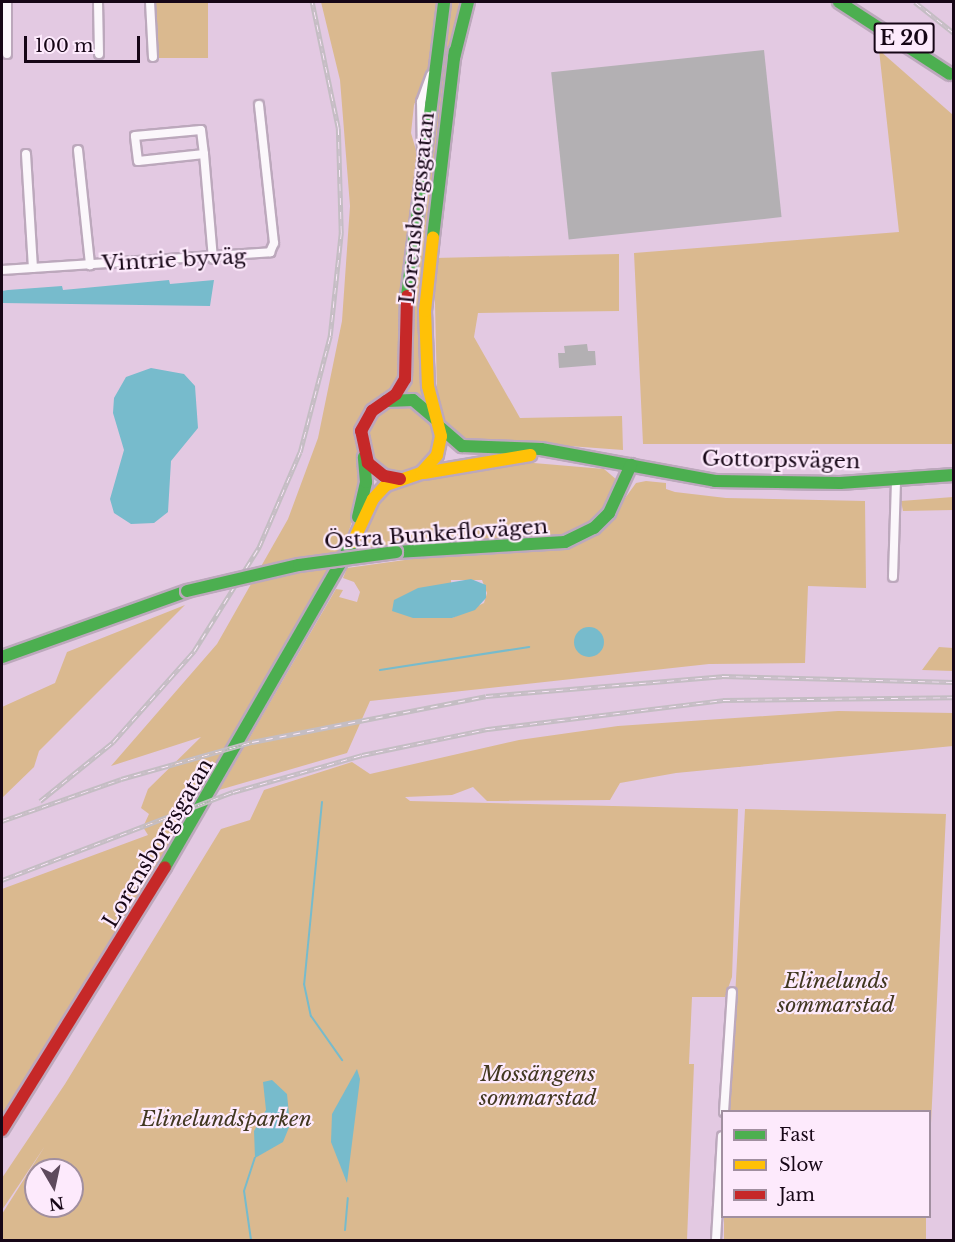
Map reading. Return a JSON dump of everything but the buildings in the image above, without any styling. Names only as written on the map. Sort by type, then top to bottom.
[{"type":"main road","name":"Lorensborgsgatan","points":[[338,569],[361,508],[363,424],[405,379],[407,294],[433,69],[444,2]]},
{"type":"main road","name":"Lorensborgsgatan","points":[[2,1130],[147,900],[338,569],[378,492],[421,473],[441,447],[426,362],[425,311],[454,58],[466,2]]},
{"type":"main road","points":[[839,2],[952,75]]},
{"type":"main road","name":"E 20","points":[[858,2],[952,75]]},
{"type":"main road","points":[[385,402],[413,400],[437,422]]},
{"type":"main road","name":"Gottorpsvägen","points":[[437,422],[448,438],[462,447],[541,449],[741,483],[896,481],[954,475]]},
{"type":"main road","points":[[364,456],[384,476],[405,479]]},
{"type":"main road","name":"Gottorpsvägen","points":[[421,473],[512,456],[595,458]]},
{"type":"main road","name":"Östra Bunkeflovägen","points":[[2,657],[187,591],[298,565],[396,552],[565,542],[594,528],[609,513],[631,465]]},
{"type":"main road","name":"Gottorpsvägen","points":[[917,480],[954,482]]},
{"type":"street","points":[[7,2],[8,54]]},
{"type":"street","points":[[98,2],[99,54]]},
{"type":"street","points":[[150,2],[153,57]]},
{"type":"street","name":"Vintrie byväg","points":[[2,270],[213,258],[270,252],[274,243],[259,105]]},
{"type":"street","points":[[204,154],[138,161],[135,136],[201,130],[204,154],[213,258]]},
{"type":"street","points":[[78,150],[90,265]]},
{"type":"street","points":[[26,154],[33,268]]},
{"type":"street","points":[[893,577],[896,481]]},
{"type":"street","points":[[724,1110],[732,992]]},
{"type":"street","points":[[716,1240],[721,1166]]},
{"type":"green space","points":[[154,2],[208,2],[208,58],[154,58]]},
{"type":"green space","points":[[321,2],[439,2],[429,66],[414,105],[411,133],[418,157],[399,377],[391,393],[366,410],[359,421],[358,504],[345,542],[116,938],[2,1119],[2,889],[148,835],[143,827],[149,814],[141,808],[148,789],[201,737],[111,766],[217,644],[288,519],[318,438],[342,321],[350,206],[340,80]]},
{"type":"green space","points":[[449,2],[459,2],[419,339],[427,401],[404,394],[410,376],[410,311]]},
{"type":"green space","points":[[879,50],[953,115],[953,444],[643,444],[634,253],[899,232]]},
{"type":"green space","points":[[619,254],[619,311],[478,313],[474,337],[520,418],[622,416],[623,450],[462,438],[446,424],[437,393],[434,258]]},
{"type":"green space","points":[[400,405],[413,408],[424,415],[431,426],[434,439],[431,452],[424,463],[413,470],[400,473],[387,470],[376,463],[369,452],[366,439],[369,426],[376,415],[387,408]]},
{"type":"green space","points":[[522,462],[604,469],[617,480],[616,488],[599,516],[570,536],[356,551],[374,510],[390,489],[455,472]]},
{"type":"green space","points":[[646,481],[666,483],[666,489],[675,492],[726,498],[865,501],[866,588],[808,586],[805,663],[709,664],[370,701],[347,753],[219,790],[336,589],[343,590],[339,597],[357,602],[360,592],[354,582],[343,578],[347,568],[434,556],[567,549],[602,530],[636,483]],"holes":[[[451,580],[482,580],[487,593],[484,603],[452,618]]]},
{"type":"green space","points":[[953,497],[953,510],[903,511],[901,501]]},
{"type":"green space","points":[[185,605],[39,751],[34,767],[2,798],[2,707],[55,683],[67,652]]},
{"type":"green space","points":[[939,647],[953,648],[953,671],[922,670]]},
{"type":"green space","points":[[838,711],[953,713],[953,746],[676,773],[620,783],[610,800],[487,801],[473,787],[452,795],[405,797],[410,801],[738,809],[732,977],[725,997],[692,997],[689,1064],[694,1064],[687,1240],[2,1240],[2,1214],[24,1179],[24,1218],[84,1218],[84,1158],[37,1158],[45,1146],[37,1158],[24,1158],[24,1177],[2,1210],[2,1178],[65,1084],[221,829],[250,820],[264,790],[352,762],[370,774],[519,740],[618,726]]},
{"type":"green space","name":"Elinelunds sommarstad","points":[[745,809],[946,814],[931,1123],[931,1110],[729,1110]]},
{"type":"green space","points":[[724,1218],[926,1218],[926,1240],[724,1240]]},
{"type":"water","points":[[169,280],[170,284],[214,280],[210,306],[2,303],[2,291],[8,290],[62,286],[63,290]]},
{"type":"water","points":[[151,368],[184,374],[195,386],[198,428],[171,461],[168,512],[154,523],[131,524],[114,513],[110,499],[124,450],[113,413],[114,398],[126,377]]},
{"type":"water","points":[[471,579],[486,585],[486,598],[475,610],[452,618],[413,618],[392,611],[394,600],[418,588]]},
{"type":"water","points":[[589,627],[600,631],[604,642],[600,653],[589,657],[578,653],[574,642],[578,631]]},
{"type":"water","points":[[357,1069],[360,1079],[347,1183],[331,1142],[332,1114]]},
{"type":"water","points":[[272,1080],[287,1094],[290,1125],[283,1142],[255,1158],[254,1131],[266,1110],[263,1082]]},
{"type":"waterway","points":[[380,670],[529,647]]},
{"type":"waterway","points":[[322,802],[304,984],[311,1016],[342,1060]]},
{"type":"waterway","points":[[251,1240],[244,1191],[255,1158]]},
{"type":"waterway","points":[[345,1230],[348,1198]]},
{"type":"railway","points":[[40,801],[113,742],[194,651],[259,547],[300,452],[330,336],[341,233],[338,128],[312,2]]},
{"type":"railway","points":[[915,2],[954,33]]},
{"type":"railway","points":[[2,821],[121,779],[252,742],[486,696],[722,676],[954,682]]},
{"type":"railway","points":[[2,880],[233,792],[362,755],[488,729],[723,700],[954,697]]},
{"type":"traffic: fast","points":[[407,296],[444,2]]},
{"type":"traffic: fast","points":[[454,58],[468,2]]},
{"type":"traffic: fast","points":[[839,2],[950,74]]},
{"type":"traffic: fast","points":[[433,237],[455,51]]},
{"type":"traffic: fast","points":[[386,401],[413,400],[436,419]]},
{"type":"traffic: fast","points":[[441,428],[462,446],[541,449],[715,481],[840,483],[954,475]]},
{"type":"traffic: fast","points":[[358,517],[366,482],[364,457]]},
{"type":"traffic: fast","points":[[396,552],[565,542],[594,528],[609,513],[631,465]]},
{"type":"traffic: fast","points":[[165,867],[353,542]]},
{"type":"traffic: fast","points":[[187,591],[299,565],[396,552]]},
{"type":"traffic: fast","points":[[2,657],[187,591]]},
{"type":"traffic: slow","points":[[353,542],[373,499],[386,485],[421,473],[437,455],[441,436],[428,386],[425,311],[433,237]]},
{"type":"traffic: slow","points":[[424,473],[530,455]]},
{"type":"traffic: jam","points":[[400,479],[384,476],[368,463],[361,431],[372,411],[396,394],[405,379],[407,296]]},
{"type":"traffic: jam","points":[[2,1130],[165,867]]},
{"type":"park label","name":"Mossängens sommarstad","points":[[538,1086]]},
{"type":"park label","name":"Elinelundsparken","points":[[226,1119]]}]
